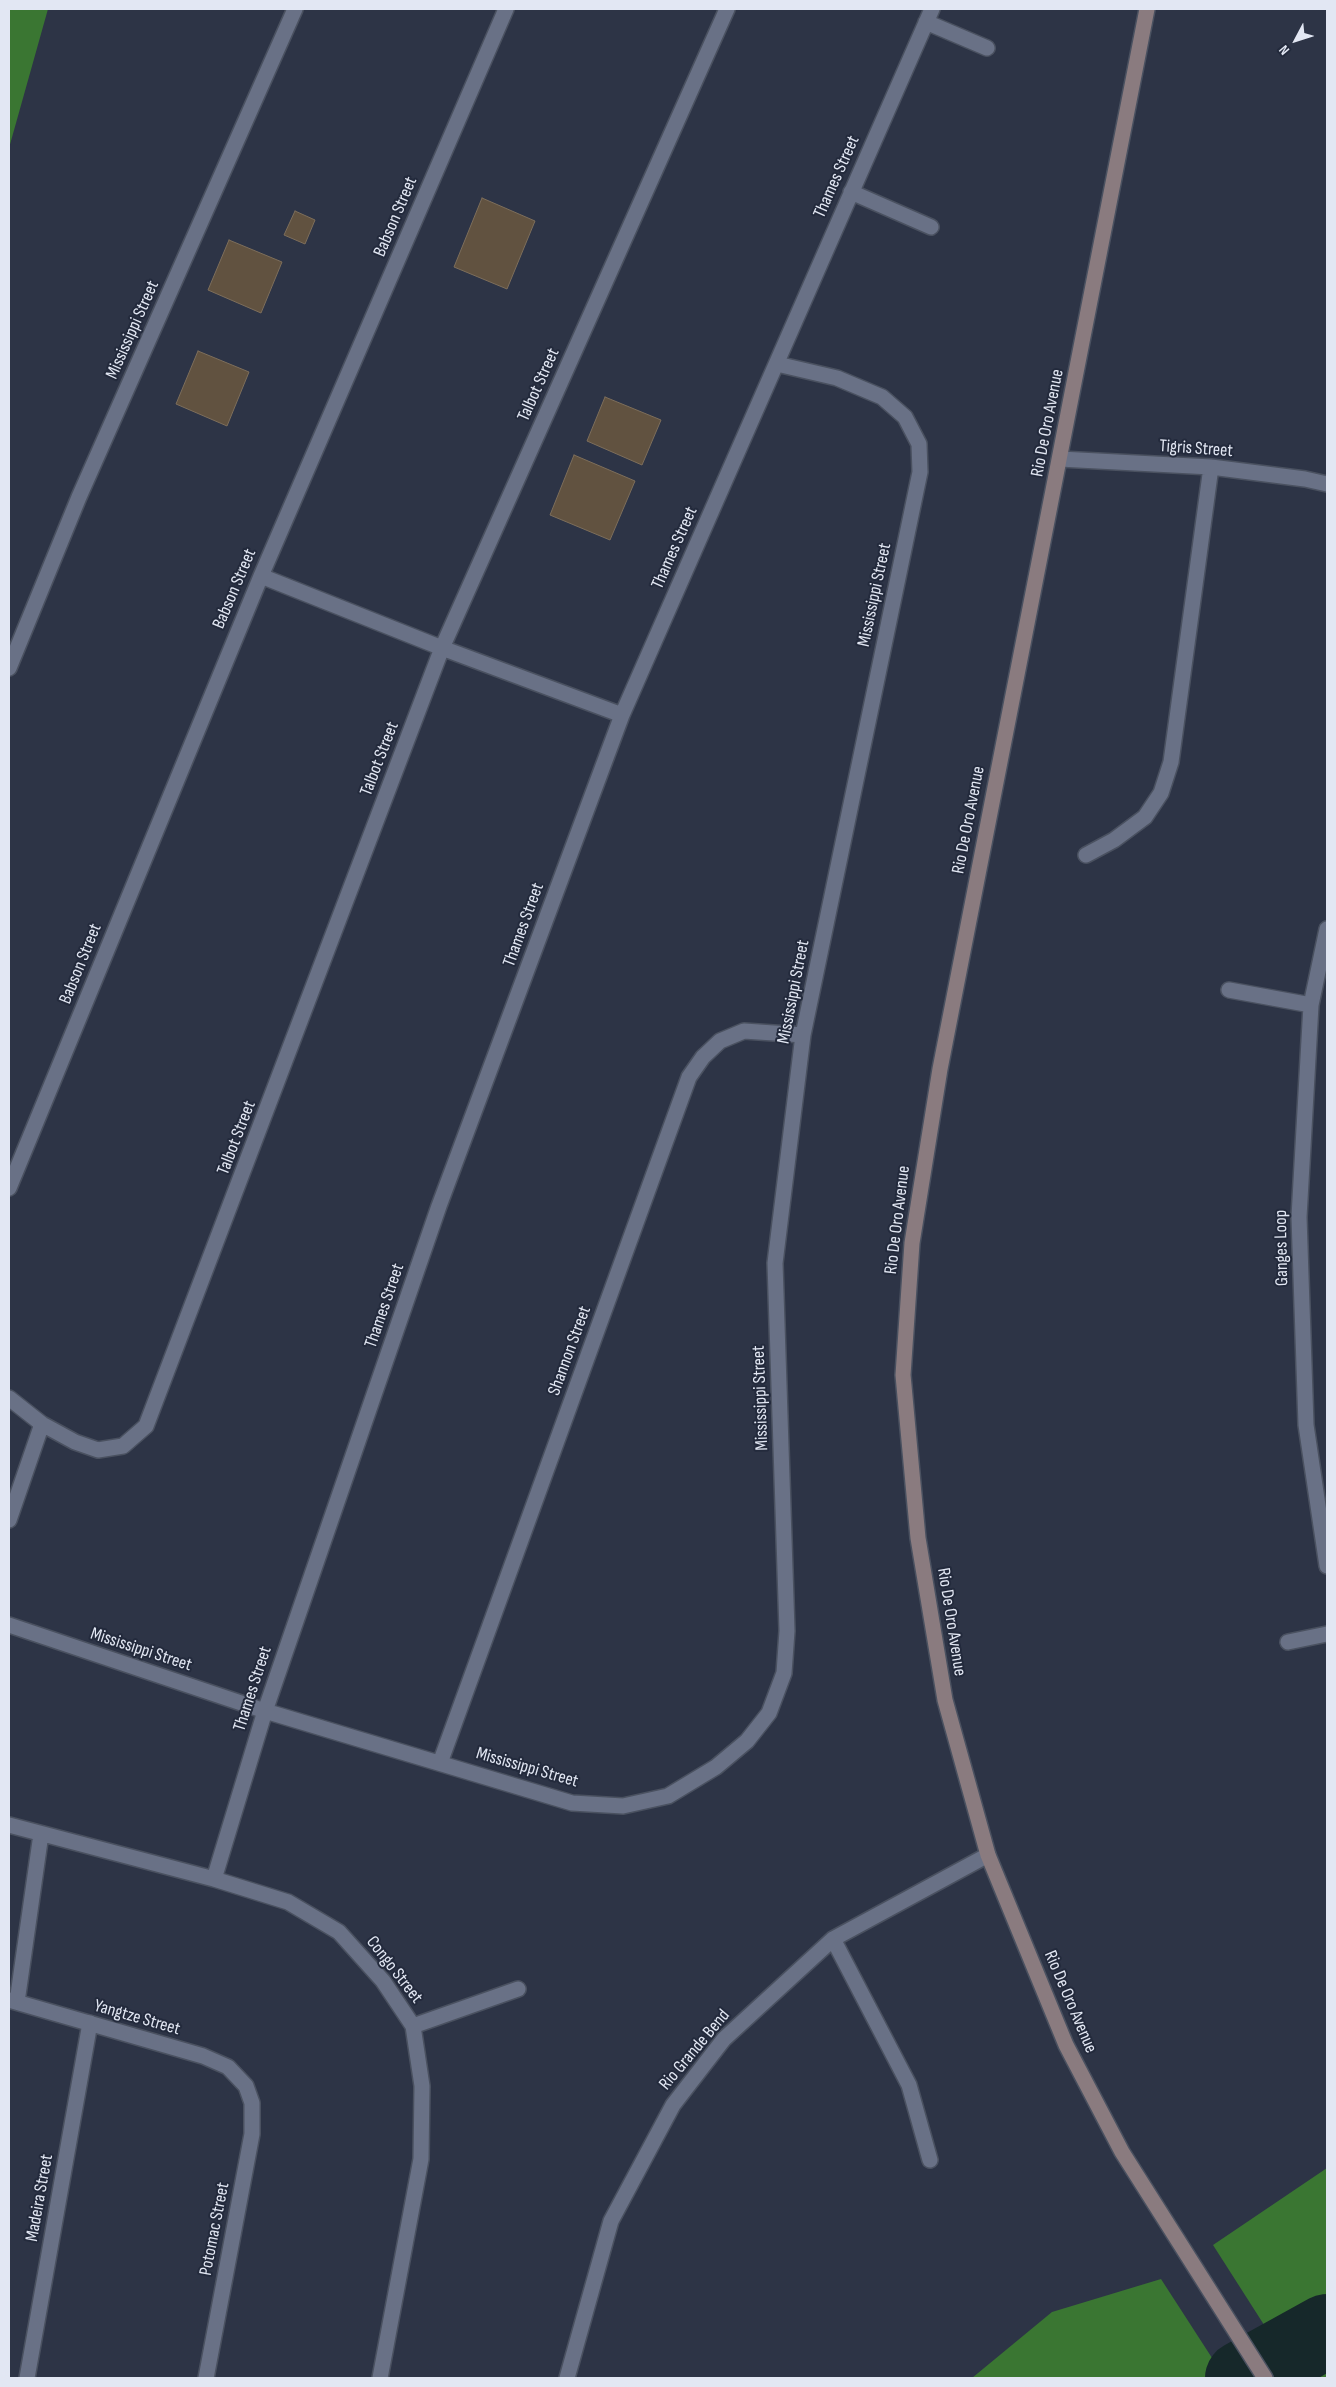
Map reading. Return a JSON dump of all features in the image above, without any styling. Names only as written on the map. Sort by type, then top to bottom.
[{"type":"street","name":"Mississippi Street","points":[[9,668],[80,497],[295,9]]},
{"type":"street","name":"Babson Street","points":[[9,1188],[261,576],[506,9]]},
{"type":"street","name":"Talbot Street","points":[[42,1424],[75,1442],[98,1450],[123,1446],[146,1426],[442,648],[727,9]]},
{"type":"street","name":"Rio De Oro Avenue","points":[[1147,9],[940,1069],[912,1243],[903,1375],[918,1538],[945,1700],[988,1855],[1066,2045],[1122,2152],[1265,2378]]},
{"type":"street","points":[[929,15],[987,48]]},
{"type":"street","name":"Thames Street","points":[[214,1879],[265,1711],[439,1206],[622,715],[929,15]]},
{"type":"street","points":[[851,192],[931,227]]},
{"type":"street","name":"Mississippi Street","points":[[9,1625],[265,1711],[572,1803],[623,1806],[668,1796],[716,1767],[747,1741],[769,1713],[784,1673],[787,1631],[775,1264],[803,1035],[920,472],[919,444],[905,417],[882,397],[837,378],[777,364]]},
{"type":"street","name":"Tigris Street","points":[[1060,459],[1211,467],[1305,479],[1327,484]]},
{"type":"street","points":[[1086,855],[1114,840],[1145,817],[1161,793],[1172,762],[1211,467]]},
{"type":"street","points":[[261,576],[442,648],[622,715]]},
{"type":"street","name":"Ganges Loop","points":[[1327,929],[1311,1005],[1300,1227],[1306,1425],[1327,1566]]},
{"type":"street","points":[[1229,990],[1311,1005]]},
{"type":"street","name":"Shannon Street","points":[[440,1763],[689,1077],[703,1057],[720,1042],[744,1031],[803,1035]]},
{"type":"street","points":[[9,1398],[42,1424],[9,1520]]},
{"type":"street","points":[[1288,1642],[1327,1634]]},
{"type":"street","name":"Congo Street","points":[[9,1825],[214,1879],[288,1902],[339,1932],[383,1981],[412,2026],[422,2086],[421,2159],[380,2378]]},
{"type":"street","points":[[13,2001],[41,1834]]},
{"type":"street","name":"Rio Grande Bend","points":[[566,2378],[611,2221],[673,2105],[724,2039],[833,1939],[988,1855]]},
{"type":"street","points":[[833,1939],[909,2085],[930,2160]]},
{"type":"street","points":[[412,2026],[518,1989]]},
{"type":"street","name":"Yangtze Street","points":[[13,2001],[203,2056],[228,2067],[246,2086]]},
{"type":"street","name":"Madeira Street","points":[[27,2378],[90,2024]]},
{"type":"street","name":"Potomac Street","points":[[206,2378],[252,2134],[252,2103],[246,2086]]},
{"type":"green space","points":[[9,9],[48,9],[9,148]]},
{"type":"green space","points":[[1327,2168],[1327,2378],[1298,2378],[1213,2245]]},
{"type":"green space","points":[[1161,2279],[1225,2378],[972,2378],[1052,2312]]},
{"type":"building","points":[[482,198],[535,221],[507,289],[454,267]]},
{"type":"building","points":[[295,211],[315,220],[305,244],[284,235]]},
{"type":"building","points":[[229,240],[282,262],[261,313],[208,290]]},
{"type":"building","points":[[198,351],[249,372],[227,426],[176,404]]},
{"type":"building","points":[[605,397],[661,420],[642,465],[587,441]]},
{"type":"building","points":[[574,455],[635,481],[610,540],[550,515]]},
{"type":"waterway","points":[[1242,2378],[1327,2331]]}]
